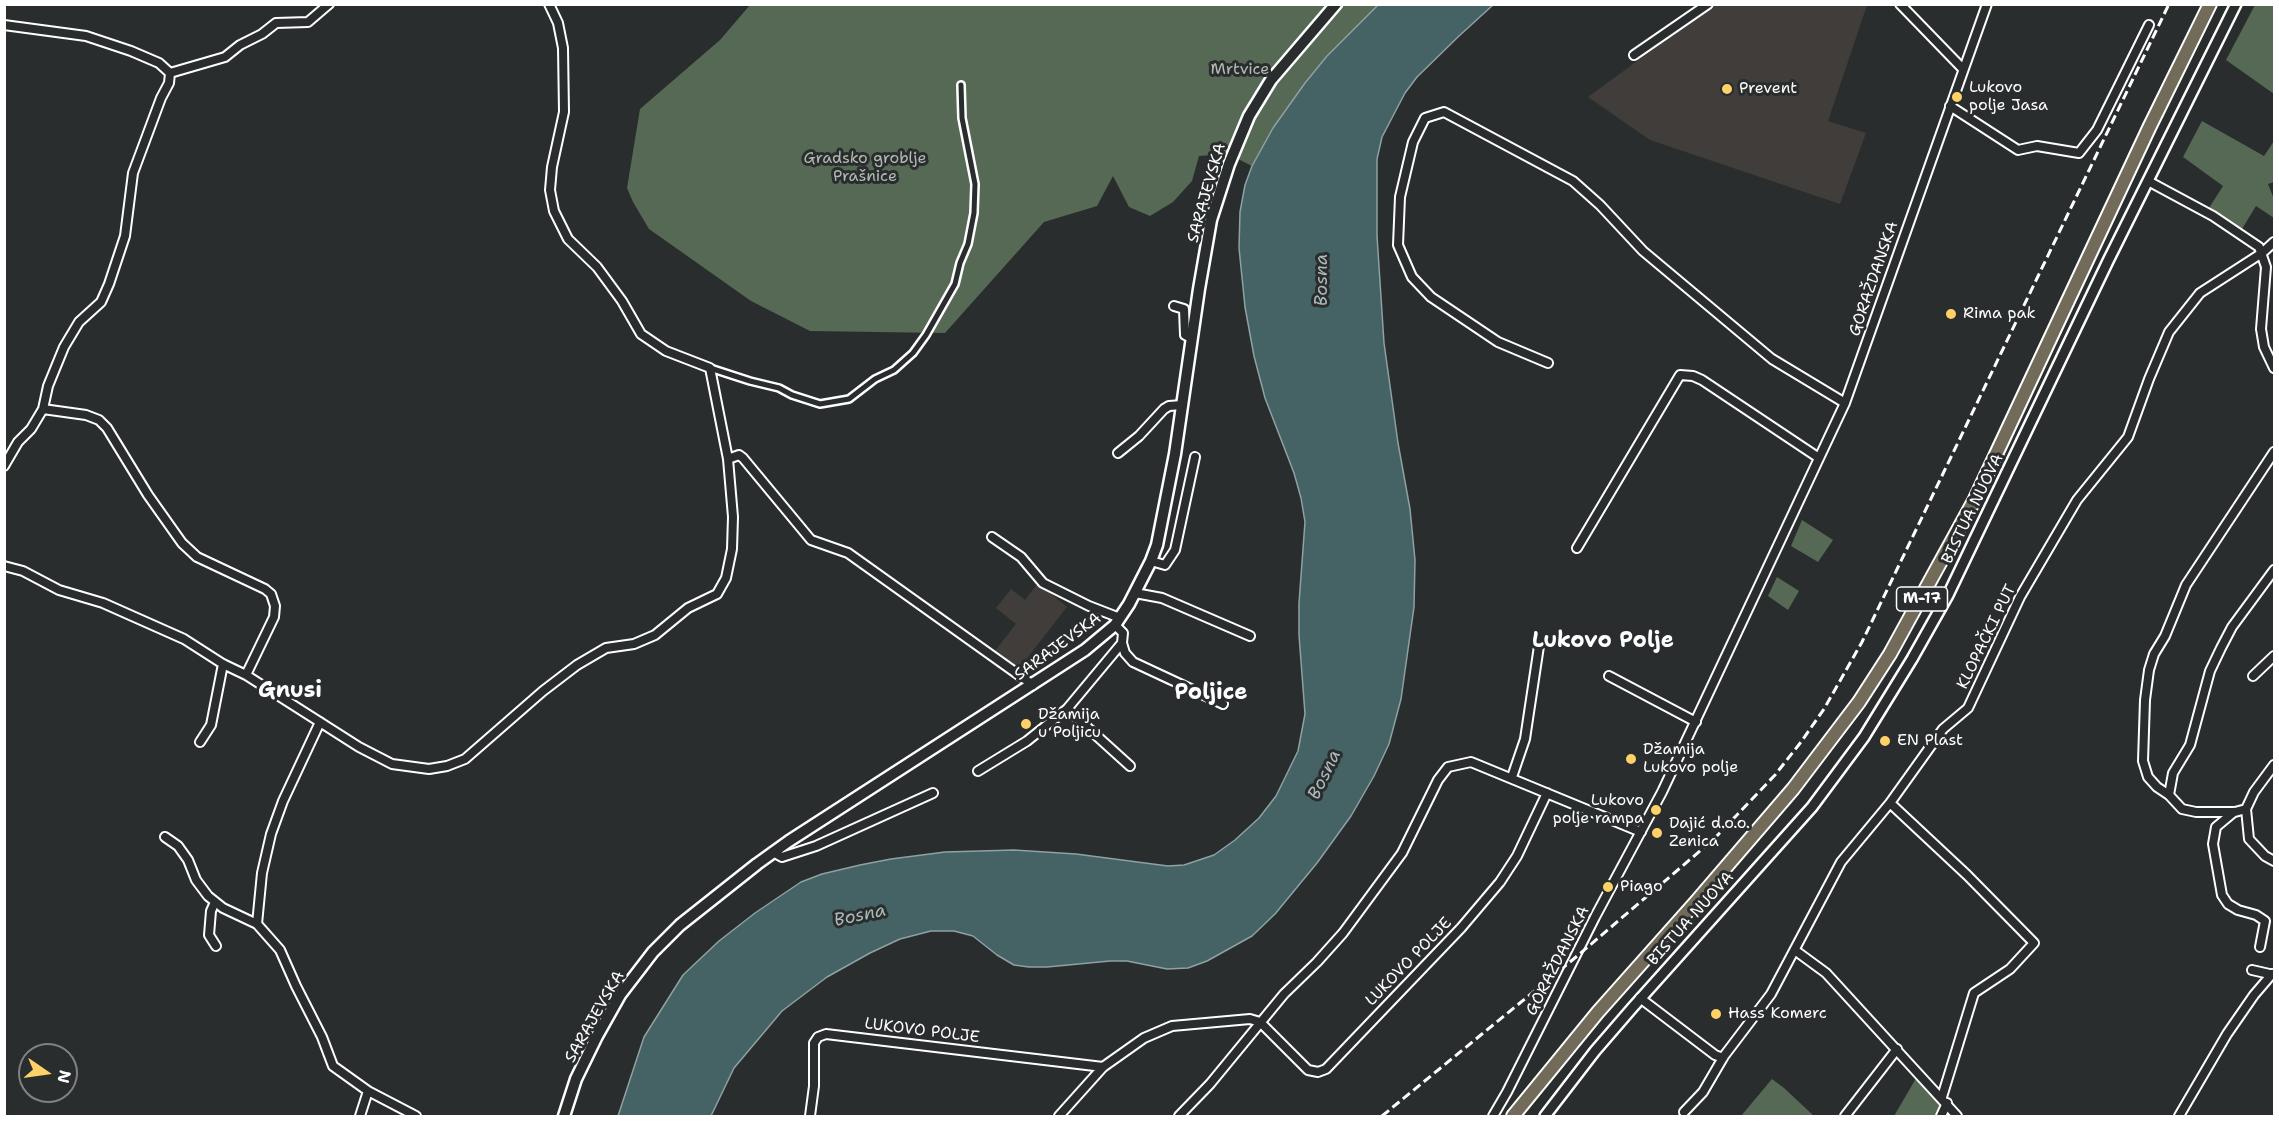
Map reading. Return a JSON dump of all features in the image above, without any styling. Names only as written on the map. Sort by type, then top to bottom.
[{"type":"highway","name":"M-17","points":[[1513,1116],[1598,1012],[1793,789],[1859,702],[1890,654],[1975,499],[2149,128],[2210,4]]},
{"type":"main road","name":"SARAJEVSKA","points":[[564,1116],[576,1079],[620,996],[654,952],[680,925],[773,852],[1033,685],[1085,650],[1117,622],[1151,561],[1168,497],[1211,220],[1229,164],[1249,116],[1271,80],[1336,4]]},
{"type":"street","points":[[170,74],[225,57],[276,23],[308,22],[329,4]]},
{"type":"street","points":[[549,4],[558,23],[563,48],[564,112],[552,167],[550,190],[554,211],[568,239],[597,267],[622,301],[641,333],[666,351],[820,404],[849,399],[875,379],[894,370],[913,353],[926,335],[955,284],[968,244],[975,184],[962,118],[961,85]]},
{"type":"street","points":[[1635,55],[1708,4]]},
{"type":"street","points":[[1899,4],[1963,69]]},
{"type":"street","name":"GORAŽDANSKA","points":[[1493,1116],[1696,722],[1845,403],[1987,4]]},
{"type":"street","name":"BISTUA NUOVA","points":[[1545,1116],[1595,1051],[1640,998],[1812,807],[1864,737],[1948,595],[2236,4]]},
{"type":"street","points":[[1950,106],[2018,150],[2037,146],[2079,153],[2097,130],[2150,25]]},
{"type":"street","points":[[4,26],[86,36],[159,63],[170,74]]},
{"type":"street","points":[[4,466],[18,442],[31,429],[43,410],[45,398],[64,347],[79,322],[102,302],[125,236],[133,173],[161,98],[169,83],[170,74]]},
{"type":"street","points":[[1548,363],[1498,342],[1431,297],[1412,277],[1398,245],[1400,197],[1413,142],[1425,118],[1444,112],[1573,181],[1643,251],[1772,359],[1845,403]]},
{"type":"street","points":[[2148,181],[2244,235],[2259,247],[2265,267],[2261,329],[2264,347],[2274,368]]},
{"type":"street","name":"KLOPAČKI PUT","points":[[1684,1112],[1703,1092],[1723,1058],[1771,994],[1796,951],[1804,931],[1841,862],[1890,803],[1942,729],[1968,708],[2020,597],[2077,500],[2128,437],[2169,332],[2200,293],[2262,253],[2274,242]]},
{"type":"street","points":[[1174,306],[1184,309],[1185,335],[1191,338]]},
{"type":"street","points":[[4,566],[23,571],[59,590],[103,603],[184,639],[223,664],[246,675],[359,747],[392,764],[429,769],[447,766],[465,759],[543,691],[577,665],[606,648],[634,644],[656,635],[688,608],[717,594],[726,578],[732,549],[733,517],[728,459],[710,368]]},
{"type":"street","points":[[1576,548],[1680,375],[1693,376],[1702,380],[1819,458]]},
{"type":"street","points":[[1118,453],[1169,406],[1182,405]]},
{"type":"street","points":[[43,410],[86,415],[99,420],[107,428],[148,495],[182,543],[197,557],[239,578],[256,583],[271,594],[275,606],[274,617],[246,675]]},
{"type":"street","points":[[2246,809],[2235,812],[2196,812],[2182,809],[2169,795],[2157,787],[2148,777],[2144,760],[2145,700],[2149,670],[2154,654],[2165,636],[2186,585],[2274,452]]},
{"type":"street","points":[[728,459],[739,455],[743,458],[811,540],[848,553],[1033,685]]},
{"type":"street","points":[[1151,561],[1165,565],[1175,550],[1195,457]]},
{"type":"street","points":[[992,537],[1021,557],[1044,583],[1117,622],[1123,633],[1122,643],[1125,653],[1133,662],[1223,704]]},
{"type":"street","points":[[2169,795],[2174,773],[2190,745],[2211,671],[2221,648],[2232,627],[2274,570]]},
{"type":"street","points":[[1135,593],[1162,598],[1250,636]]},
{"type":"street","points":[[978,771],[1027,741],[1067,709],[1122,643]]},
{"type":"street","points":[[1512,777],[1525,739],[1539,646]]},
{"type":"street","points":[[2253,676],[2274,656]]},
{"type":"street","points":[[200,742],[211,724],[223,664]]},
{"type":"street","points":[[1609,676],[1696,722]]},
{"type":"street","points":[[1067,709],[1131,766]]},
{"type":"street","points":[[257,924],[262,873],[271,834],[283,801],[320,722]]},
{"type":"street","points":[[1179,1116],[1210,1084],[1284,994],[1317,962],[1366,903],[1402,853],[1438,780],[1448,767],[1471,762],[1641,832]]},
{"type":"street","points":[[2274,765],[2254,792],[2246,809],[2249,839],[2265,856],[2274,861]]},
{"type":"street","points":[[773,852],[782,857],[816,846],[933,792]]},
{"type":"street","name":"LUKOVO POLJE","points":[[1260,1022],[1308,1070],[1318,1072],[1326,1070],[1461,928],[1500,882],[1517,856],[1547,793]]},
{"type":"street","points":[[1890,803],[1967,875],[2034,943],[2010,969],[1974,993],[1941,1116]]},
{"type":"street","points":[[2235,812],[2216,827],[2213,844],[2222,895],[2228,904],[2265,921],[2260,947]]},
{"type":"street","points":[[165,837],[183,853],[202,890],[215,902],[240,918],[257,924],[280,950],[322,1037],[333,1066],[368,1091],[416,1116]]},
{"type":"street","points":[[215,902],[211,911],[209,935],[216,946]]},
{"type":"street","points":[[1796,951],[1826,973],[1957,1116]]},
{"type":"street","points":[[2252,970],[2273,975]]},
{"type":"street","points":[[2180,1116],[2227,1034],[2254,995],[2273,975]]},
{"type":"street","points":[[1640,998],[1715,1055],[1723,1058]]},
{"type":"street","points":[[1059,1116],[1102,1067],[1144,1038],[1172,1026],[1250,1019],[1260,1022]]},
{"type":"street","name":"LUKOVO POLJE","points":[[810,1116],[814,1086],[814,1043],[826,1034],[1102,1067]]},
{"type":"street","points":[[1845,1116],[1897,1049]]},
{"type":"street","points":[[360,1116],[368,1091]]},
{"type":"shaded area","name":"Prevent","points":[[1715,4],[1867,5],[1828,121],[1866,133],[1840,204],[1650,140],[1588,97]]},
{"type":"shaded area","points":[[1038,583],[1067,607],[1017,671],[994,652],[1016,624],[996,608],[1011,589],[1025,600]]},
{"type":"green space","name":"Gradsko groblje Prašnice","points":[[750,5],[1378,5],[1327,56],[1305,83],[1273,128],[1252,166],[1228,154],[1199,156],[1192,181],[1173,202],[1150,216],[1129,207],[1113,176],[1097,206],[1044,222],[945,333],[810,331],[751,301],[649,229],[627,188],[640,109],[720,40]]},
{"type":"green space","points":[[2255,5],[2274,5],[2274,94],[2226,60]]},
{"type":"green space","points":[[2202,121],[2264,156],[2274,141],[2274,182],[2268,184],[2274,199],[2274,218],[2256,206],[2242,229],[2207,211],[2223,186],[2183,157]]},
{"type":"green space","points":[[1802,520],[1833,540],[1818,562],[1791,546]]},
{"type":"green space","points":[[1777,577],[1799,591],[1788,610],[1768,596]]},
{"type":"green space","points":[[1918,1075],[1939,1095],[1942,1107],[1939,1116],[1894,1116]]},
{"type":"green space","points":[[1772,1079],[1784,1088],[1814,1116],[1741,1116]]},
{"type":"water","name":"Bosna","points":[[1378,5],[1493,5],[1417,77],[1405,93],[1382,137],[1377,159],[1377,236],[1384,343],[1410,509],[1415,560],[1414,607],[1401,699],[1389,744],[1351,816],[1317,863],[1275,914],[1252,936],[1207,961],[1188,968],[1167,969],[1127,961],[1029,967],[1014,965],[973,936],[954,931],[931,931],[900,939],[827,977],[782,1011],[734,1068],[711,1116],[618,1116],[644,1037],[683,975],[719,941],[801,882],[822,874],[860,865],[945,852],[1014,850],[1076,854],[1168,866],[1184,865],[1214,855],[1235,840],[1259,818],[1276,796],[1298,751],[1305,714],[1299,603],[1305,522],[1294,473],[1265,398],[1254,356],[1245,307],[1239,248],[1240,212],[1245,185],[1252,166],[1273,128],[1327,56]]},
{"type":"railway","points":[[1382,1116],[1576,957],[1714,839],[1775,775],[1801,742],[1824,709],[1862,642],[2169,4]]},
{"type":"place","name":"Prevent","points":[[1727,89]]},
{"type":"place","name":"Lukovo polje Jasa","points":[[1957,97]]},
{"type":"place","name":"Rima pak","points":[[1951,314]]},
{"type":"place","name":"Džamija u Poljicu","points":[[1026,724]]},
{"type":"place","name":"EN Plast","points":[[1885,741]]},
{"type":"place","name":"Džamija Lukovo polje","points":[[1631,759]]},
{"type":"place","name":"Lukovo polje rampa","points":[[1656,810]]},
{"type":"place","name":"Dajić d.o.o. Zenica","points":[[1657,833]]},
{"type":"place","name":"Piago","points":[[1608,887]]},
{"type":"place","name":"Hass Komerc","points":[[1716,1014]]},
{"type":"district","name":"Lukovo Polje","points":[[1603,641]]},
{"type":"district","name":"Gnusi","points":[[290,691]]},
{"type":"district","name":"Poljice","points":[[1211,693]]},
{"type":"park label","name":"Mrtvice","points":[[1240,70]]}]
